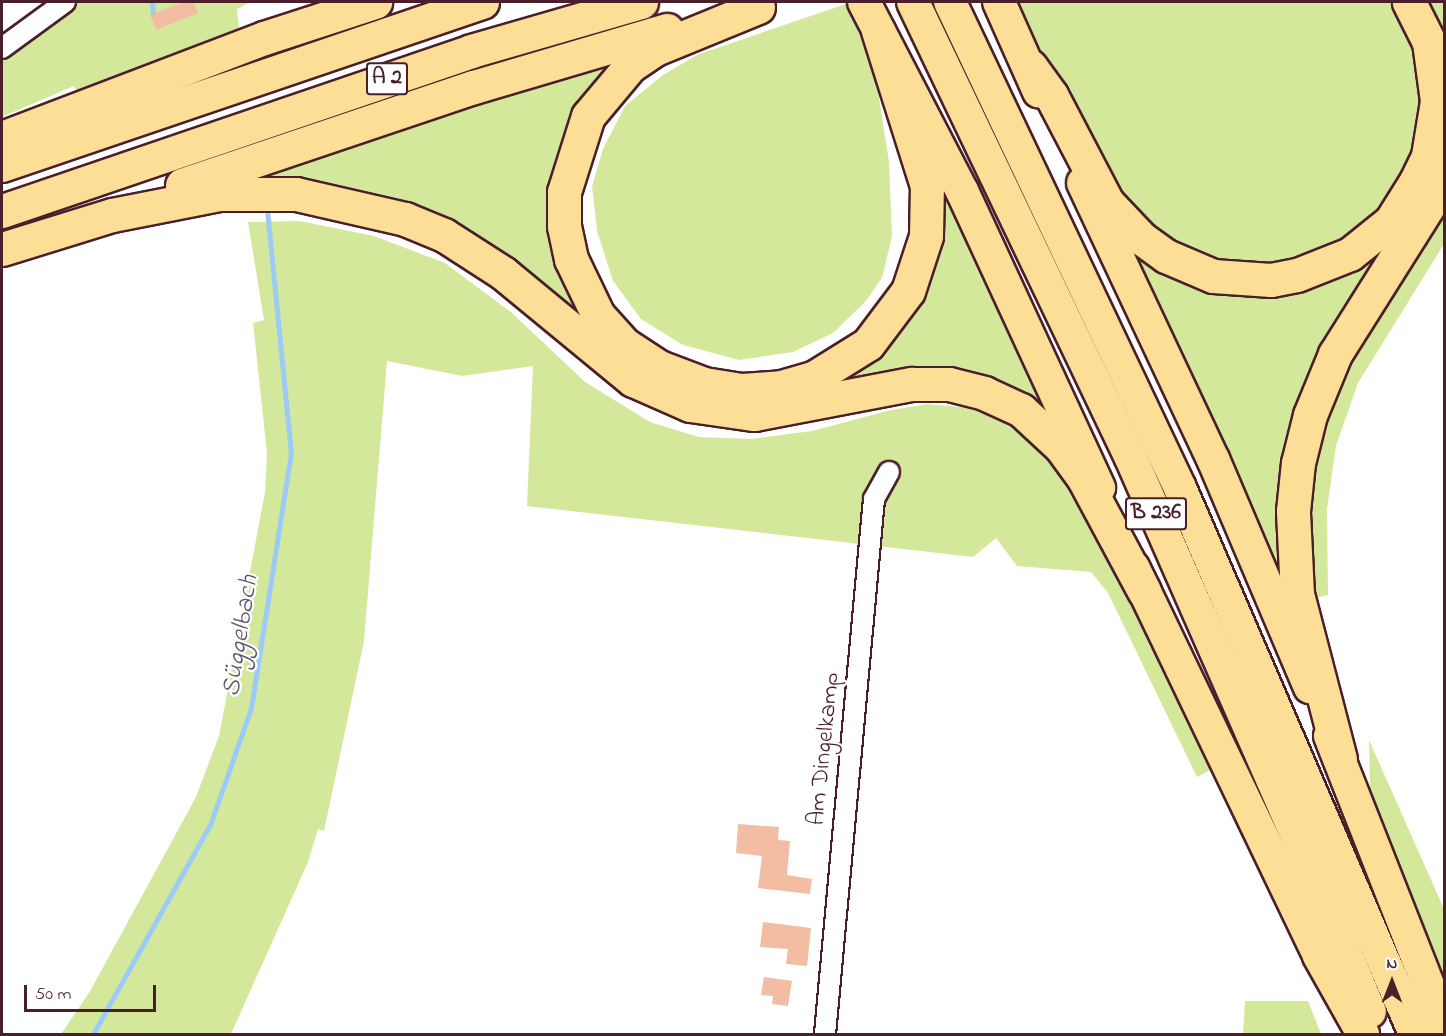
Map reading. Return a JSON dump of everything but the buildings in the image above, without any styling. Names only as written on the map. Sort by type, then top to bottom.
[{"type":"highway","points":[[264,38],[326,2]]},
{"type":"highway","points":[[2,138],[264,38],[375,2]]},
{"type":"highway","name":"A 2","points":[[2,165],[482,2]]},
{"type":"highway","name":"A 2","points":[[2,211],[471,51],[641,2]]},
{"type":"highway","points":[[864,2],[878,31],[905,74],[963,191],[1073,426],[1144,591],[1319,956],[1363,1035]]},
{"type":"highway","name":"B 236","points":[[913,2],[1135,468],[1298,838],[1379,1035]]},
{"type":"highway","name":"B 236","points":[[950,2],[1180,488],[1415,1035]]},
{"type":"highway","points":[[999,2],[1030,66],[1040,95],[1139,296],[1213,459],[1340,759],[1444,1025]]},
{"type":"highway","points":[[1030,66],[1051,95],[1107,202],[1141,238],[1167,256],[1213,276],[1271,280],[1306,272],[1350,254],[1391,221],[1416,181],[1428,156],[1437,101],[1429,42],[1409,2]]},
{"type":"highway","points":[[769,4],[655,50],[630,66],[588,116],[564,192],[564,226],[571,259],[598,315],[624,344],[659,368],[704,384],[752,389],[781,387],[815,377],[868,344],[908,291],[926,236],[927,186],[878,31]]},
{"type":"highway","points":[[112,215],[140,199],[474,87],[769,4]]},
{"type":"highway","points":[[1340,759],[1297,594],[1293,511],[1298,463],[1310,416],[1335,354],[1444,181]]},
{"type":"highway","points":[[2,249],[112,215],[188,198],[257,192],[330,199],[405,219],[444,235],[503,273],[633,380],[690,405],[754,414],[912,384],[949,384],[984,393],[1021,410],[1062,447],[1084,479],[1144,591]]},
{"type":"street","points":[[2,48],[65,2]]},
{"type":"street","name":"Am Dingelkamp","points":[[825,1035],[874,499],[889,472]]},
{"type":"green space","points":[[57,2],[251,2],[237,9],[239,28],[77,93],[74,86],[2,117],[2,54],[31,40],[61,12]]},
{"type":"green space","points":[[1015,2],[1391,2],[1407,24],[1419,56],[1422,127],[1409,166],[1392,196],[1361,229],[1331,248],[1298,260],[1262,266],[1223,263],[1156,234],[1092,160]]},
{"type":"green space","points":[[1421,2],[1444,2],[1444,63]]},
{"type":"green space","points":[[849,3],[873,59],[889,162],[892,236],[882,278],[865,302],[833,333],[793,352],[739,360],[683,345],[641,319],[613,281],[597,231],[592,186],[603,149],[625,106],[663,75],[699,54]]},
{"type":"green space","points":[[622,57],[559,247],[683,389],[857,365],[940,179],[1053,416],[870,380],[681,393],[503,257],[234,183]]},
{"type":"green space","points":[[1444,153],[1333,338],[1288,595],[1130,248],[1316,280]]},
{"type":"green space","points":[[1444,212],[1444,244],[1358,383],[1336,446],[1327,509],[1328,595],[1309,599],[1307,513],[1318,443],[1344,367],[1380,304]]},
{"type":"green space","points":[[300,221],[374,236],[445,263],[512,313],[585,382],[650,422],[699,437],[751,439],[812,431],[891,410],[928,404],[972,408],[1018,423],[1079,488],[1214,768],[1197,777],[1108,593],[1091,572],[1017,566],[996,538],[973,557],[527,506],[533,366],[462,376],[387,361],[364,641],[324,831],[318,829],[308,862],[231,1034],[61,1034],[89,993],[196,797],[219,736],[265,492],[267,453],[253,323],[264,320],[248,222]]},
{"type":"green space","points":[[1369,740],[1444,909],[1444,986],[1370,792]]},
{"type":"green space","points":[[1245,1001],[1308,1001],[1321,1034],[1243,1034]]},
{"type":"waterway","points":[[152,2],[153,16]]},
{"type":"waterway","name":"Süggelbach","points":[[93,1034],[210,825],[251,708],[291,454],[267,209]]}]
